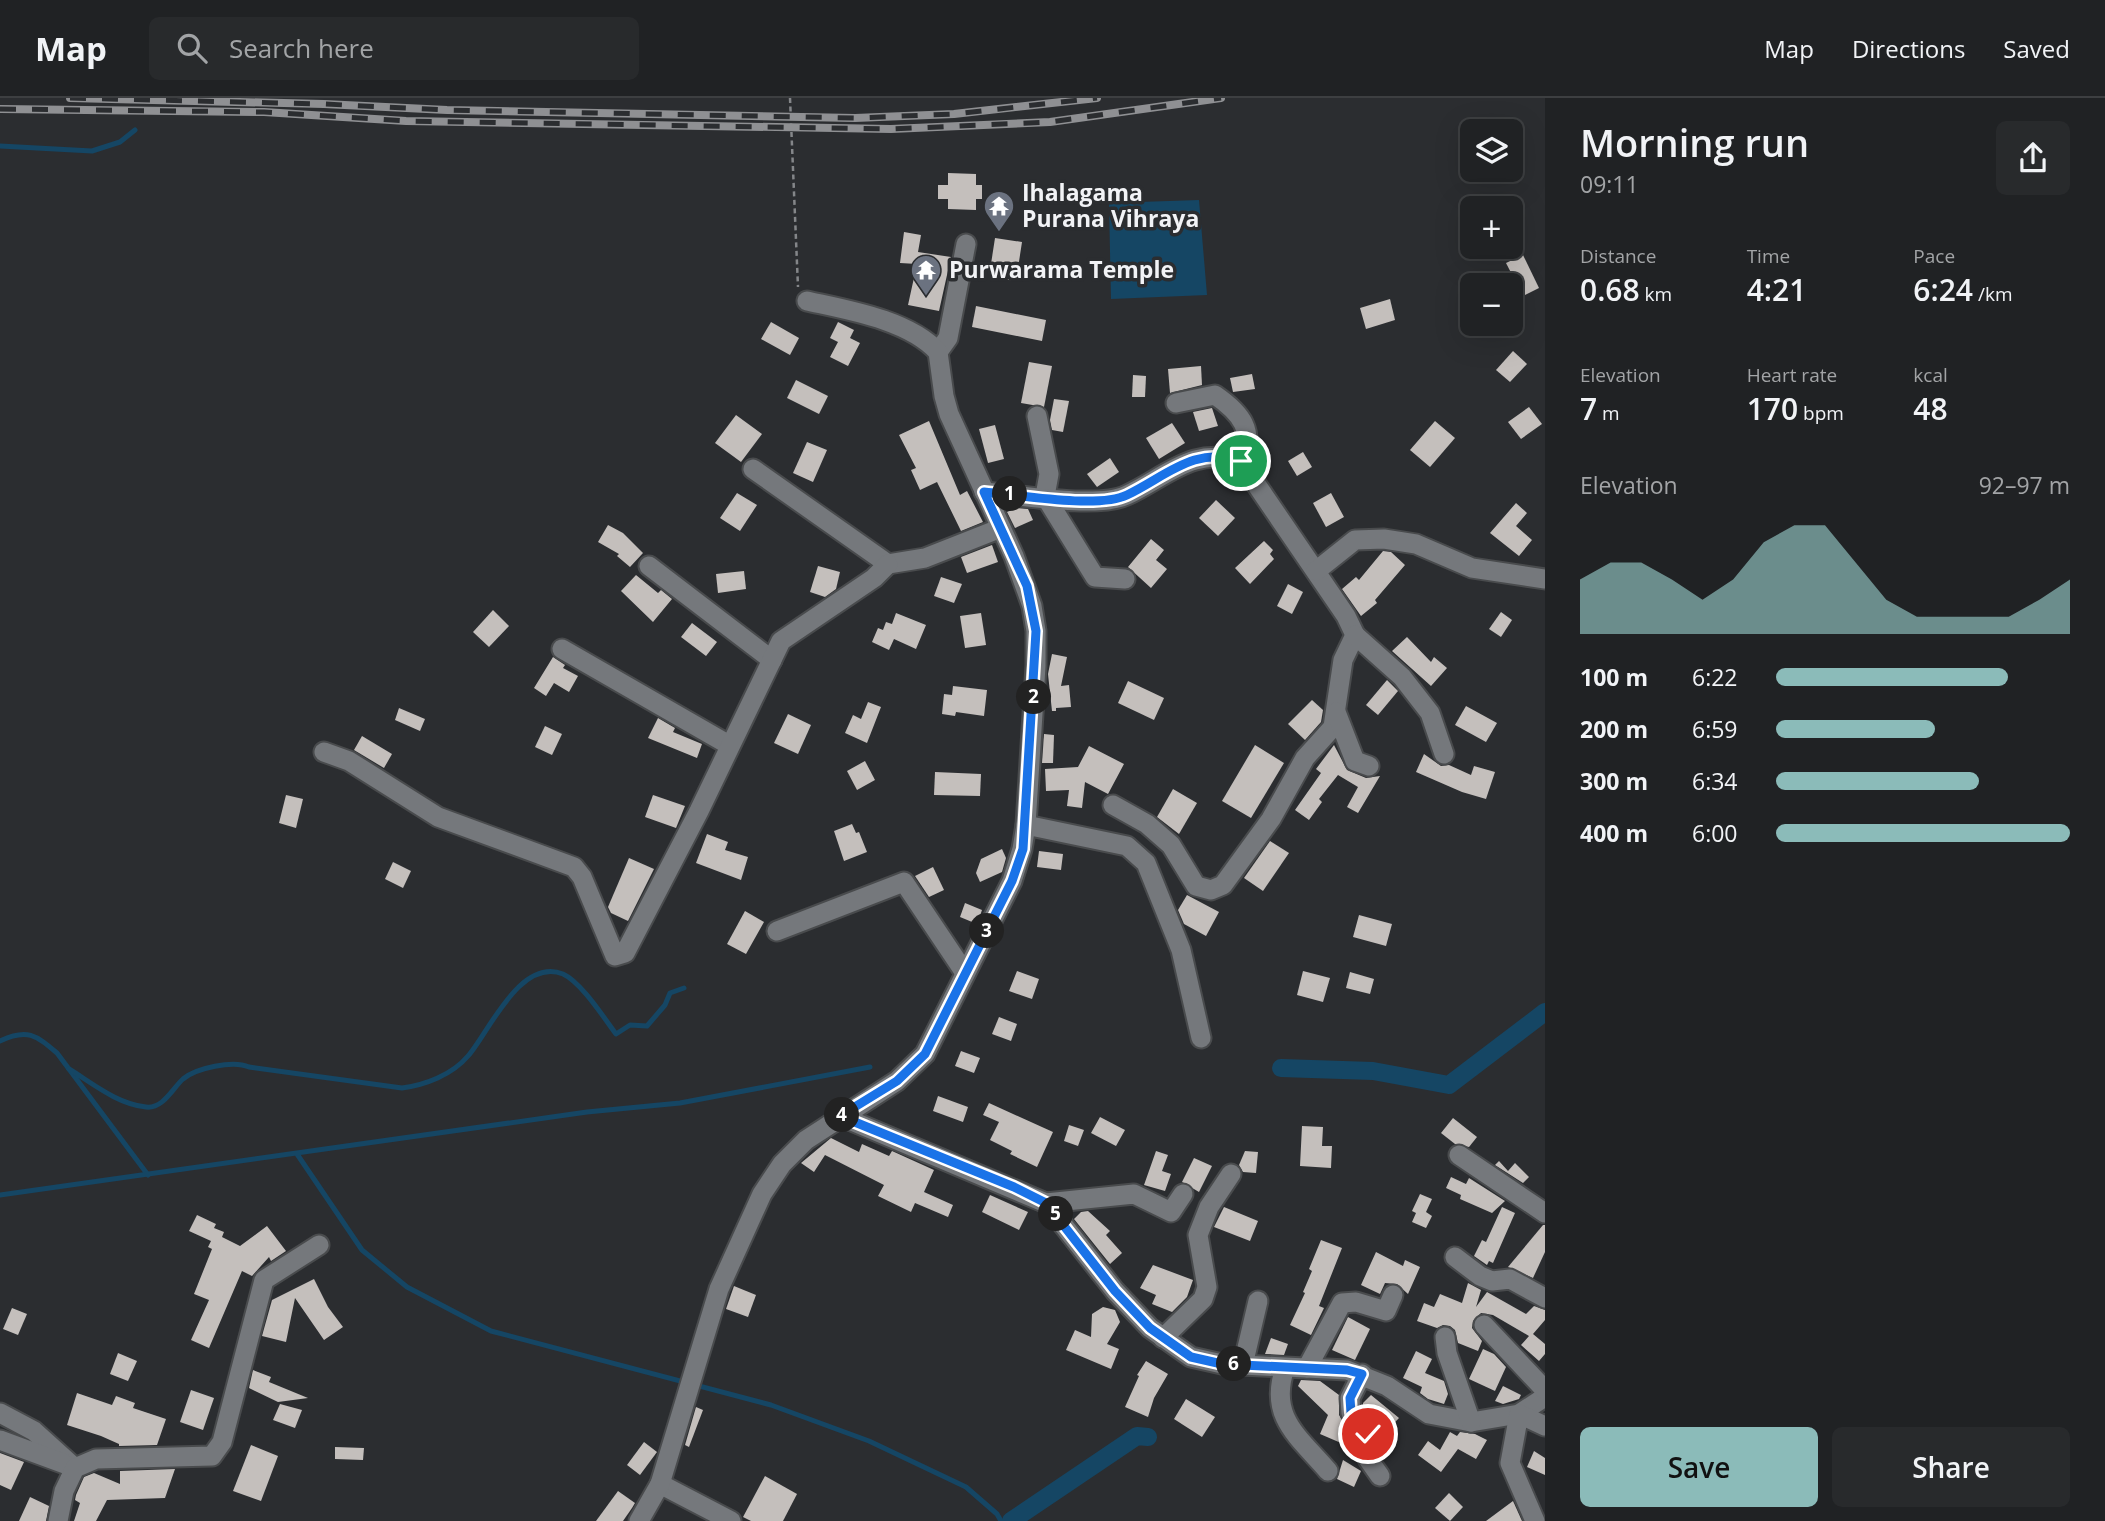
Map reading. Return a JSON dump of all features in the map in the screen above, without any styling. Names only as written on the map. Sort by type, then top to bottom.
[{"type":"street","points":[[938,352],[948,338],[966,244]]},
{"type":"street","points":[[639,1521],[660,1485],[719,1289],[762,1194],[782,1164],[806,1140],[897,1081],[925,1054],[1012,881],[1023,849],[1036,631],[1027,586],[949,414],[938,352],[921,337],[861,313],[807,301]]},
{"type":"street","points":[[1176,403],[1215,395],[1231,406],[1249,436],[1241,461]]},
{"type":"street","points":[[1037,416],[1049,474],[1045,496],[1095,577],[1125,579]]},
{"type":"street","points":[[984,492],[1096,502],[1128,495],[1170,469],[1180,466],[1222,455],[1241,461],[1316,571],[1354,635],[1402,677],[1430,713],[1444,754]]},
{"type":"street","points":[[753,470],[888,564]]},
{"type":"street","points":[[324,752],[349,761],[438,817],[575,867],[582,877],[615,956],[625,953],[699,811],[781,641],[873,578],[888,564],[925,558],[1000,528]]},
{"type":"street","points":[[1316,571],[1355,540],[1384,539],[1416,544],[1472,568],[1545,579]]},
{"type":"street","points":[[649,566],[772,660]]},
{"type":"street","points":[[1113,805],[1147,824],[1171,845],[1196,886],[1211,890],[1223,885],[1271,819],[1306,758],[1334,727],[1337,688],[1343,660],[1354,635]]},
{"type":"street","points":[[562,649],[729,745]]},
{"type":"street","points":[[1336,712],[1355,761],[1369,766]]},
{"type":"street","points":[[1026,825],[1128,846],[1146,863],[1181,950],[1201,1038]]},
{"type":"street","points":[[777,931],[904,882],[965,973]]},
{"type":"street","points":[[840,1116],[1014,1187],[1046,1203],[1092,1265],[1141,1319],[1191,1357],[1243,1365],[1347,1370],[1387,1386],[1429,1414],[1471,1422],[1519,1414],[1545,1397]]},
{"type":"street","points":[[1459,1155],[1545,1213]]},
{"type":"street","points":[[1163,1338],[1203,1299],[1207,1287],[1198,1235],[1209,1207],[1231,1174]]},
{"type":"street","points":[[1046,1203],[1134,1194],[1171,1212],[1183,1194]]},
{"type":"street","points":[[58,1521],[64,1491],[75,1468],[96,1459],[212,1455],[222,1442],[264,1280],[319,1245]]},
{"type":"street","points":[[1455,1256],[1480,1276],[1492,1281],[1510,1279],[1545,1298]]},
{"type":"street","points":[[1307,1368],[1342,1303],[1356,1302],[1385,1311],[1394,1295]]},
{"type":"street","points":[[1243,1365],[1258,1301]]},
{"type":"street","points":[[1484,1325],[1545,1390]]},
{"type":"street","points":[[1445,1337],[1447,1353],[1471,1422]]},
{"type":"street","points":[[1285,1368],[1280,1382],[1286,1423],[1328,1471]]},
{"type":"street","points":[[1362,1374],[1350,1398],[1351,1413],[1368,1434],[1368,1459],[1380,1476]]},
{"type":"street","points":[[0,1413],[34,1431],[75,1468]]},
{"type":"street","points":[[1519,1414],[1545,1426]]},
{"type":"street","points":[[1519,1414],[1510,1463],[1535,1521]]},
{"type":"street","points":[[0,1440],[75,1468]]},
{"type":"street","points":[[660,1485],[731,1521]]},
{"type":"path","points":[[790,98],[798,289],[807,301]]},
{"type":"water","points":[[1199,200],[1207,295],[1111,299],[1109,203]]},
{"type":"building","name":"Purwarama Temple","points":[[948,173],[976,174],[976,185],[982,185],[982,199],[976,199],[976,210],[948,209],[948,199],[938,199],[938,185],[948,185]]},
{"type":"building","points":[[904,232],[921,235],[918,252],[951,257],[939,311],[908,305],[917,264],[900,263]]},
{"type":"building","points":[[995,238],[1022,242],[1016,281],[989,277]]},
{"type":"building","points":[[1523,255],[1539,288],[1523,296],[1523,273],[1511,273],[1506,263],[1523,259]]},
{"type":"building","points":[[1390,299],[1395,320],[1366,329],[1360,308]]},
{"type":"building","points":[[976,306],[1046,320],[1042,341],[972,327]]},
{"type":"building","points":[[771,322],[799,338],[790,355],[761,339]]},
{"type":"building","points":[[838,322],[854,330],[850,338],[860,343],[848,366],[830,357],[838,342],[830,338]]},
{"type":"building","points":[[1513,351],[1527,364],[1510,382],[1496,370]]},
{"type":"building","points":[[1029,362],[1052,366],[1044,407],[1021,403]]},
{"type":"building","points":[[1201,366],[1202,385],[1170,393],[1168,369]]},
{"type":"building","points":[[1252,374],[1255,389],[1233,392],[1230,378]]},
{"type":"building","points":[[1133,375],[1146,376],[1145,397],[1132,397]]},
{"type":"building","points":[[796,380],[828,396],[819,414],[787,398]]},
{"type":"building","points":[[1054,399],[1069,401],[1063,432],[1052,430],[1050,420]]},
{"type":"building","points":[[1529,407],[1542,424],[1521,439],[1508,422]]},
{"type":"building","points":[[1212,408],[1218,426],[1199,431],[1193,412]]},
{"type":"building","points":[[736,415],[762,434],[741,462],[715,443]]},
{"type":"building","points":[[929,421],[960,495],[967,491],[983,522],[961,531],[937,482],[920,490],[911,470],[916,468],[899,435]]},
{"type":"building","points":[[1435,421],[1455,438],[1430,467],[1410,450]]},
{"type":"building","points":[[1172,423],[1185,443],[1159,459],[1146,438]]},
{"type":"building","points":[[995,425],[1004,459],[988,463],[979,429]]},
{"type":"building","points":[[807,442],[827,450],[813,482],[793,473]]},
{"type":"building","points":[[1303,452],[1312,467],[1297,476],[1288,461]]},
{"type":"building","points":[[1110,458],[1119,472],[1097,487],[1087,474]]},
{"type":"building","points":[[737,493],[757,505],[740,531],[720,518]]},
{"type":"building","points":[[1331,493],[1344,517],[1326,527],[1313,503]]},
{"type":"building","points":[[1216,500],[1235,518],[1218,536],[1199,518]]},
{"type":"building","points":[[1516,503],[1527,513],[1516,526],[1532,540],[1519,556],[1490,533]]},
{"type":"building","points":[[1016,508],[1028,509],[1033,520],[1015,528],[1007,512]]},
{"type":"building","points":[[608,525],[623,533],[643,553],[630,567],[617,556],[619,554],[598,542]]},
{"type":"building","points":[[1151,539],[1164,550],[1156,560],[1167,569],[1151,588],[1128,567]]},
{"type":"building","points":[[1264,541],[1273,550],[1270,554],[1274,559],[1250,584],[1235,568]]},
{"type":"building","points":[[992,545],[998,562],[967,573],[961,557]]},
{"type":"building","points":[[1383,551],[1391,552],[1405,565],[1375,600],[1377,603],[1361,616],[1342,589],[1356,577],[1359,580]]},
{"type":"building","points":[[818,566],[840,572],[836,589],[825,597],[810,592]]},
{"type":"building","points":[[744,571],[746,589],[718,593],[716,574]]},
{"type":"building","points":[[636,575],[658,593],[661,590],[672,599],[653,622],[621,591]]},
{"type":"building","points":[[941,577],[962,584],[954,603],[934,596]]},
{"type":"building","points":[[1288,584],[1303,592],[1292,614],[1277,606]]},
{"type":"building","points":[[493,610],[509,626],[489,647],[473,632]]},
{"type":"building","points":[[1501,612],[1512,620],[1501,637],[1489,629]]},
{"type":"building","points":[[896,613],[926,625],[916,649],[894,639],[889,650],[872,642],[878,628],[883,630],[886,622],[892,624]]},
{"type":"building","points":[[981,613],[986,645],[965,648],[960,616]]},
{"type":"building","points":[[692,623],[717,642],[706,656],[681,637]]},
{"type":"building","points":[[1407,637],[1431,662],[1434,657],[1447,668],[1431,686],[1392,651]]},
{"type":"building","points":[[1052,654],[1067,657],[1061,686],[1069,685],[1071,707],[1056,708],[1056,711],[1052,711],[1048,674]]},
{"type":"building","points":[[553,657],[565,665],[563,668],[578,676],[569,692],[554,683],[546,696],[534,688]]},
{"type":"building","points":[[1387,680],[1398,691],[1378,715],[1366,705]]},
{"type":"building","points":[[1128,681],[1164,698],[1154,720],[1118,703]]},
{"type":"building","points":[[953,686],[987,690],[984,716],[956,712],[955,716],[942,714],[944,694],[952,695]]},
{"type":"building","points":[[1312,700],[1323,710],[1321,722],[1305,740],[1288,724]]},
{"type":"building","points":[[868,702],[881,707],[867,743],[845,733],[853,715],[861,719]]},
{"type":"building","points":[[1466,706],[1497,723],[1486,742],[1455,725]]},
{"type":"building","points":[[399,708],[425,719],[420,731],[395,720]]},
{"type":"building","points":[[788,714],[811,725],[798,754],[774,743]]},
{"type":"building","points":[[658,718],[675,728],[673,732],[702,744],[697,758],[648,738]]},
{"type":"building","points":[[545,726],[562,734],[552,755],[535,747]]},
{"type":"building","points":[[1044,734],[1054,735],[1053,763],[1042,763]]},
{"type":"building","points":[[362,736],[392,754],[384,768],[354,750]]},
{"type":"building","points":[[1255,745],[1284,763],[1251,818],[1222,801]]},
{"type":"building","points":[[1334,745],[1347,770],[1366,778],[1380,776],[1358,813],[1347,807],[1358,787],[1338,775],[1319,799],[1322,802],[1309,820],[1295,810],[1321,773],[1316,769]]},
{"type":"building","points":[[1089,746],[1124,764],[1108,794],[1085,782],[1082,808],[1067,806],[1069,790],[1046,791],[1045,769],[1078,767]]},
{"type":"building","points":[[1424,754],[1441,766],[1449,765],[1471,775],[1474,766],[1495,772],[1486,799],[1462,792],[1416,772]]},
{"type":"building","points":[[865,761],[875,780],[857,790],[847,771]]},
{"type":"building","points":[[935,772],[981,774],[980,796],[934,795]]},
{"type":"building","points":[[1173,789],[1197,803],[1179,834],[1157,817]]},
{"type":"building","points":[[286,795],[303,799],[296,828],[279,823]]},
{"type":"building","points":[[653,795],[685,806],[676,828],[645,817]]},
{"type":"building","points":[[852,824],[856,833],[859,832],[867,852],[844,861],[834,831]]},
{"type":"building","points":[[707,834],[728,842],[725,850],[748,857],[741,880],[696,863]]},
{"type":"building","points":[[1270,841],[1289,853],[1263,891],[1244,878]]},
{"type":"building","points":[[1002,849],[1006,858],[1002,872],[980,882],[976,873],[981,859]]},
{"type":"building","points":[[1039,851],[1063,854],[1061,870],[1037,867]]},
{"type":"building","points":[[629,858],[654,869],[628,921],[611,913],[608,907]]},
{"type":"building","points":[[393,862],[411,871],[403,888],[385,879]]},
{"type":"building","points":[[933,867],[944,890],[929,897],[915,876]]},
{"type":"building","points":[[1187,895],[1219,912],[1206,936],[1184,924],[1178,910]]},
{"type":"building","points":[[965,903],[982,910],[977,924],[960,917]]},
{"type":"building","points":[[745,911],[764,922],[746,954],[727,944]]},
{"type":"building","points":[[1359,915],[1392,924],[1386,946],[1353,937]]},
{"type":"building","points":[[1017,971],[1039,979],[1032,999],[1009,991]]},
{"type":"building","points":[[1303,971],[1330,978],[1323,1002],[1297,995]]},
{"type":"building","points":[[1350,972],[1374,979],[1370,994],[1346,988]]},
{"type":"building","points":[[999,1017],[1017,1024],[1011,1041],[992,1034]]},
{"type":"building","points":[[961,1051],[980,1058],[974,1073],[955,1066]]},
{"type":"building","points":[[938,1096],[968,1107],[963,1122],[933,1111]]},
{"type":"building","points":[[989,1103],[1053,1132],[1037,1167],[1010,1154],[1012,1151],[990,1140],[999,1122],[983,1115]]},
{"type":"building","points":[[1100,1117],[1125,1130],[1116,1146],[1091,1133]]},
{"type":"building","points":[[1453,1118],[1477,1137],[1469,1147],[1455,1144],[1441,1133]]},
{"type":"building","points":[[1069,1125],[1084,1130],[1078,1146],[1064,1141]]},
{"type":"building","points":[[1302,1126],[1323,1127],[1322,1146],[1332,1146],[1331,1168],[1300,1166]]},
{"type":"building","points":[[831,1138],[859,1152],[862,1144],[889,1156],[892,1151],[934,1170],[924,1192],[953,1205],[948,1217],[915,1203],[911,1212],[878,1196],[884,1185],[825,1155],[814,1172],[801,1163]]},
{"type":"building","points":[[1156,1151],[1168,1155],[1162,1171],[1171,1174],[1165,1191],[1144,1185]]},
{"type":"building","points":[[1245,1151],[1258,1152],[1256,1173],[1243,1172],[1239,1165]]},
{"type":"building","points":[[1194,1158],[1212,1166],[1199,1192],[1182,1182]]},
{"type":"building","points":[[1499,1161],[1508,1171],[1515,1163],[1529,1177],[1523,1183],[1495,1165]]},
{"type":"building","points":[[1451,1177],[1466,1184],[1469,1178],[1505,1201],[1492,1213],[1460,1199],[1461,1195],[1446,1188]]},
{"type":"building","points":[[1420,1194],[1432,1199],[1426,1212],[1432,1216],[1426,1228],[1412,1222],[1416,1213],[1412,1211]]},
{"type":"building","points":[[990,1195],[1028,1212],[1019,1230],[982,1212]]},
{"type":"building","points":[[1224,1207],[1258,1221],[1250,1241],[1214,1227]]},
{"type":"building","points":[[1502,1207],[1515,1213],[1493,1263],[1489,1261],[1487,1265],[1474,1256],[1482,1240],[1486,1242]]},
{"type":"building","points":[[1088,1211],[1110,1231],[1106,1235],[1122,1253],[1110,1264],[1074,1219],[1081,1212]]},
{"type":"building","points":[[197,1215],[216,1224],[214,1228],[224,1232],[222,1237],[240,1246],[267,1226],[286,1251],[271,1261],[269,1257],[252,1276],[242,1271],[209,1348],[191,1340],[209,1300],[194,1294],[212,1249],[208,1247],[211,1241],[189,1231]]},
{"type":"building","points":[[1543,1225],[1545,1252],[1533,1278],[1508,1267]]},
{"type":"building","points":[[1321,1240],[1342,1248],[1319,1306],[1324,1308],[1311,1335],[1290,1325],[1305,1293],[1303,1292],[1312,1271],[1309,1269]]},
{"type":"building","points":[[1376,1252],[1403,1266],[1405,1260],[1420,1267],[1408,1294],[1397,1284],[1385,1283],[1380,1294],[1361,1285]]},
{"type":"building","points":[[1153,1265],[1193,1280],[1187,1297],[1172,1312],[1152,1304],[1156,1295],[1140,1288]]},
{"type":"building","points":[[314,1279],[328,1307],[343,1327],[324,1340],[295,1298],[286,1342],[262,1336],[272,1300]]},
{"type":"building","points":[[1468,1283],[1481,1290],[1476,1307],[1487,1292],[1526,1314],[1534,1306],[1545,1310],[1545,1320],[1533,1334],[1545,1344],[1545,1354],[1539,1361],[1521,1345],[1529,1336],[1493,1315],[1481,1313],[1473,1321],[1472,1328],[1482,1341],[1478,1351],[1458,1343],[1455,1330],[1450,1326],[1437,1328],[1417,1321],[1424,1303],[1434,1307],[1440,1294],[1462,1303]]},
{"type":"building","points":[[734,1286],[756,1295],[748,1317],[726,1309]]},
{"type":"building","points":[[1103,1307],[1115,1310],[1120,1322],[1107,1344],[1119,1349],[1111,1369],[1066,1350],[1075,1330],[1091,1337],[1092,1314]]},
{"type":"building","points":[[12,1308],[27,1314],[18,1335],[3,1329]]},
{"type":"building","points":[[1348,1317],[1370,1329],[1355,1360],[1332,1350]]},
{"type":"building","points":[[1271,1338],[1288,1344],[1284,1355],[1265,1354]]},
{"type":"building","points":[[1483,1349],[1494,1354],[1506,1367],[1495,1391],[1469,1379]]},
{"type":"building","points":[[1416,1351],[1432,1359],[1425,1373],[1444,1381],[1448,1394],[1444,1404],[1428,1399],[1420,1393],[1422,1387],[1403,1378]]},
{"type":"building","points":[[118,1353],[137,1361],[128,1381],[110,1374]]},
{"type":"building","points":[[1146,1361],[1168,1374],[1154,1398],[1148,1417],[1125,1407],[1139,1376],[1137,1375]]},
{"type":"building","points":[[253,1370],[271,1377],[269,1382],[308,1398],[278,1402],[249,1388]]},
{"type":"building","points":[[1301,1380],[1320,1381],[1339,1395],[1339,1415],[1354,1438],[1355,1449],[1320,1434],[1328,1415],[1298,1386]]},
{"type":"building","points":[[1503,1386],[1521,1395],[1519,1399],[1503,1404],[1495,1401]]},
{"type":"building","points":[[191,1390],[214,1398],[203,1430],[180,1422]]},
{"type":"building","points":[[77,1393],[112,1405],[116,1396],[135,1403],[133,1408],[166,1419],[157,1445],[119,1446],[101,1436],[67,1425]]},
{"type":"building","points":[[1371,1395],[1399,1418],[1380,1438],[1374,1423],[1363,1408],[1363,1403]]},
{"type":"building","points":[[1186,1399],[1215,1417],[1202,1437],[1174,1419]]},
{"type":"building","points":[[280,1404],[302,1410],[295,1428],[273,1420]]},
{"type":"building","points":[[696,1407],[703,1410],[689,1447],[685,1445]]},
{"type":"building","points":[[1450,1432],[1457,1436],[1460,1432],[1475,1434],[1487,1440],[1476,1459],[1458,1449],[1441,1472],[1418,1455],[1428,1441],[1440,1450]]},
{"type":"building","points":[[644,1442],[657,1452],[640,1475],[627,1465]]},
{"type":"building","points":[[251,1445],[278,1456],[261,1501],[233,1491]]},
{"type":"building","points":[[335,1447],[364,1448],[363,1460],[335,1459]]},
{"type":"building","points":[[1534,1451],[1545,1458],[1545,1475],[1527,1467]]},
{"type":"building","points":[[0,1453],[24,1462],[11,1490],[0,1485]]},
{"type":"building","points":[[1343,1460],[1361,1471],[1354,1487],[1337,1479]]},
{"type":"building","points":[[175,1469],[165,1498],[107,1500],[96,1521],[74,1521],[80,1503],[75,1500],[76,1495],[84,1477],[94,1473],[120,1484],[120,1471]]},
{"type":"building","points":[[765,1476],[797,1494],[783,1521],[751,1521],[743,1517]]},
{"type":"building","points":[[618,1491],[635,1503],[623,1521],[596,1521]]},
{"type":"building","points":[[1449,1493],[1463,1507],[1450,1521],[1435,1508]]},
{"type":"building","points":[[30,1497],[49,1506],[46,1521],[19,1521]]},
{"type":"building","points":[[1513,1501],[1522,1521],[1486,1521]]},
{"type":"waterway","points":[[0,146],[92,151],[120,142],[135,130]]},
{"type":"waterway","points":[[69,1069],[125,1102],[146,1107],[162,1102],[189,1075],[234,1064],[402,1088],[438,1078],[462,1063],[507,1000],[533,976],[547,972],[563,974],[570,978],[592,1001],[616,1034],[630,1025],[647,1026],[665,1005],[670,993],[684,988]]},
{"type":"waterway","points":[[1281,1068],[1373,1071],[1449,1085],[1545,1012]]},
{"type":"waterway","points":[[0,1041],[17,1035],[31,1035],[57,1053],[148,1175]]},
{"type":"waterway","points":[[0,1195],[587,1112],[680,1103],[870,1067]]},
{"type":"waterway","points":[[297,1154],[362,1250],[407,1287],[491,1331],[771,1405],[869,1441],[966,1487],[997,1514],[1001,1521]]},
{"type":"waterway","points":[[1011,1521],[1137,1436],[1148,1437]]},
{"type":"railway","points":[[70,98],[447,110],[855,118],[954,114],[1097,98]]},
{"type":"railway","points":[[0,109],[264,112],[406,121],[891,129],[1050,122],[1221,98]]},
{"type":"place","name":"Ihalagama Purana Vihraya","points":[[999,233]]},
{"type":"place","name":"Purwarama Temple","points":[[926,297]]},
{"type":"route","points":[[1241,461],[1222,455],[1190,463],[1170,469],[1128,495],[1096,502],[984,492],[1027,586],[1036,631],[1023,849],[998,912],[925,1054],[897,1081],[840,1116],[1014,1187],[1046,1203],[1115,1291],[1150,1328],[1191,1357],[1222,1364],[1347,1370],[1362,1374],[1350,1398],[1351,1413],[1368,1434]]}]
